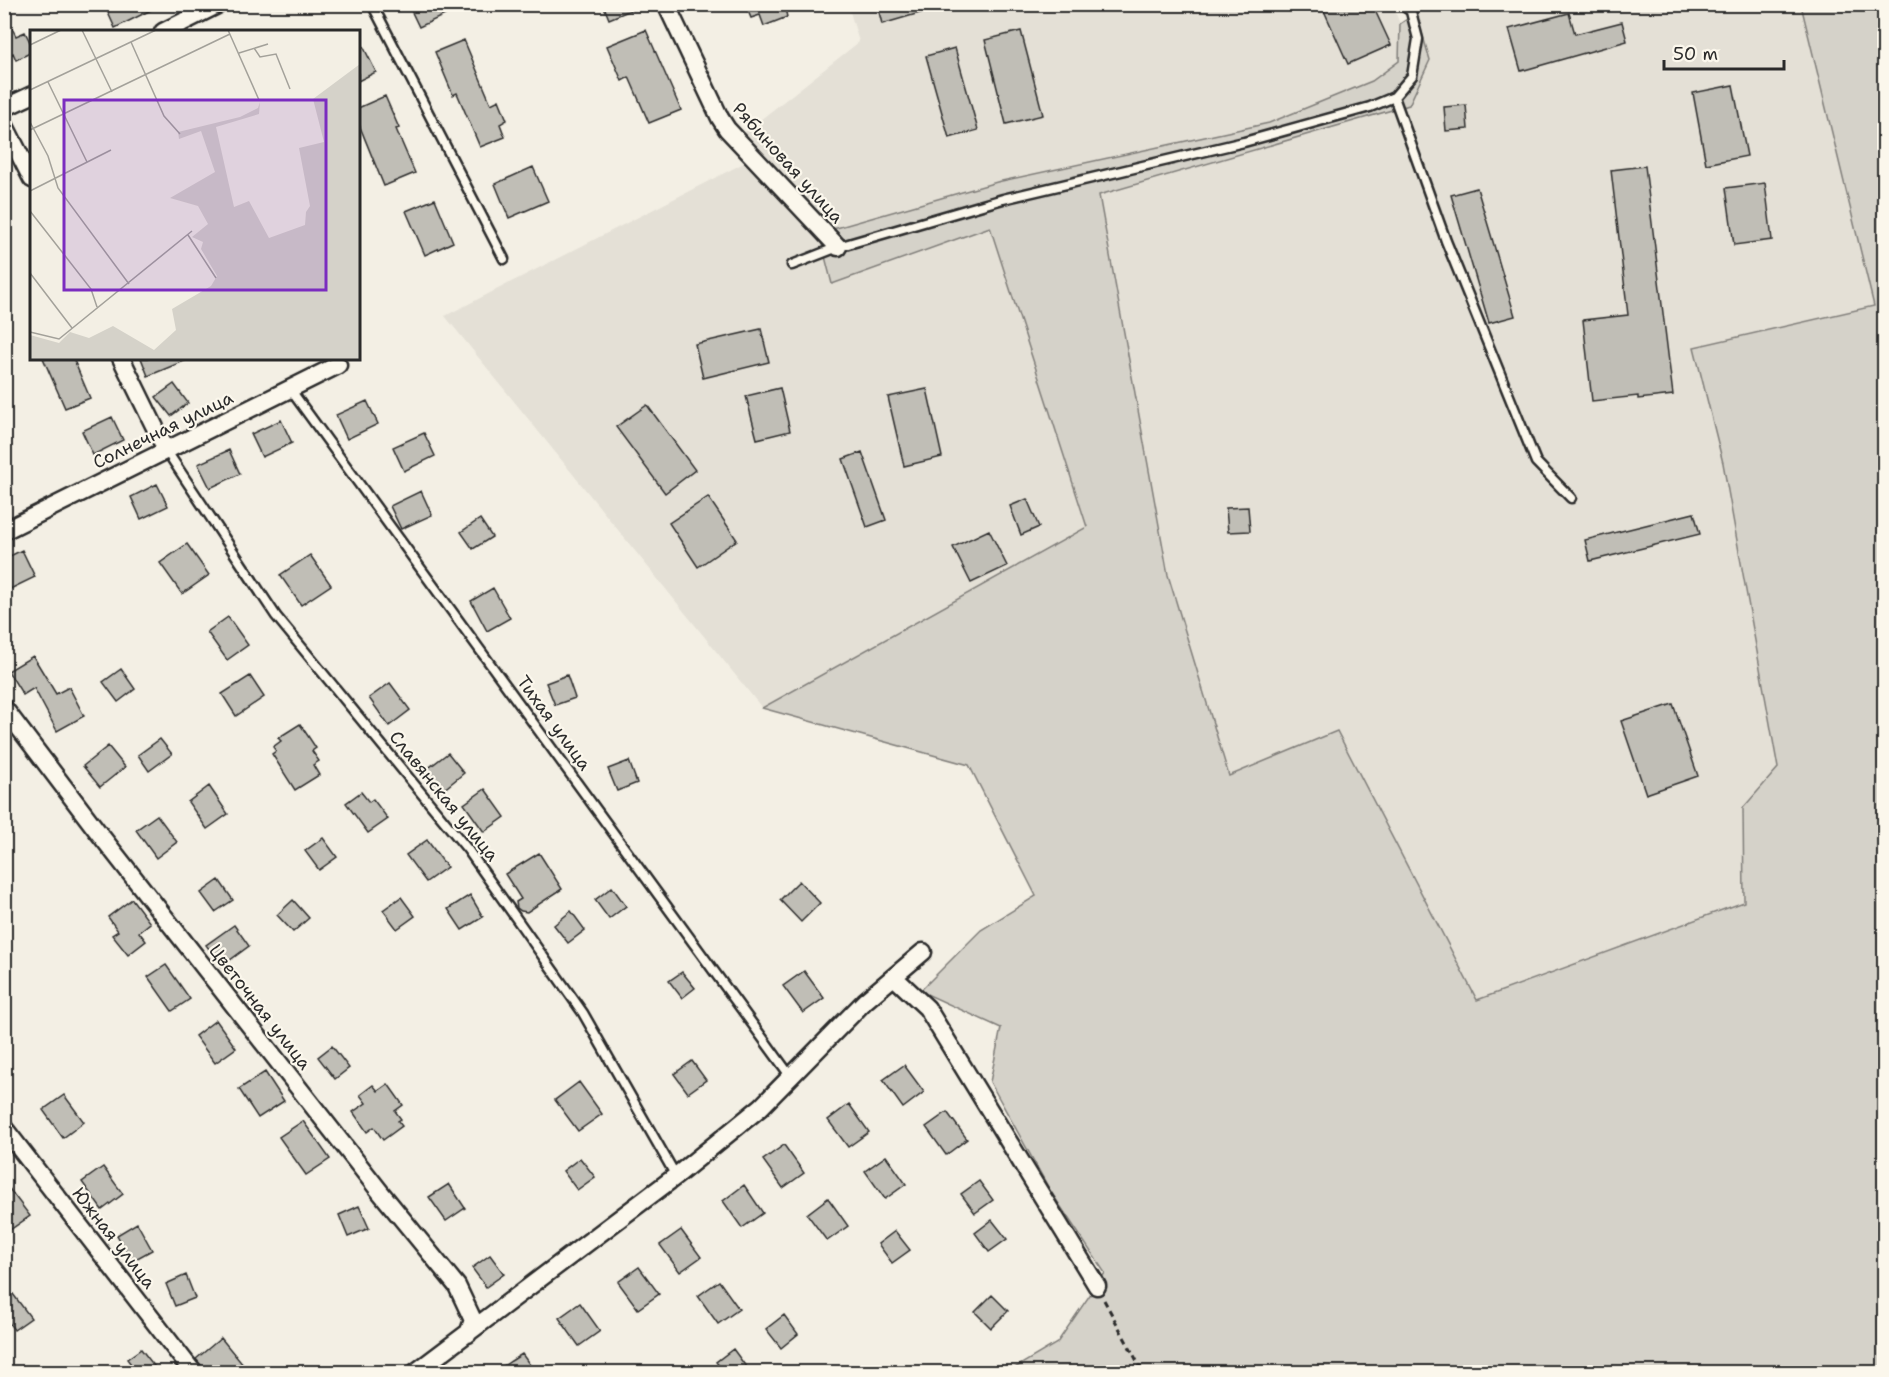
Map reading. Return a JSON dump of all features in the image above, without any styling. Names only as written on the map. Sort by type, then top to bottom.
[{"type":"street","points":[[167,30],[219,4]]},
{"type":"street","name":"Рябиновая улица","points":[[666,4],[723,123],[838,247]]},
{"type":"street","points":[[4,108],[30,96]]},
{"type":"street","points":[[4,124],[30,175]]},
{"type":"street","points":[[122,360],[166,450]]},
{"type":"street","name":"Солнечная улица","points":[[4,531],[338,364]]},
{"type":"street","name":"Цветочная улица","points":[[4,708],[112,850],[381,1193],[457,1286],[473,1320],[468,1334]]},
{"type":"street","points":[[416,1372],[676,1176],[761,1107],[865,1001],[923,952]]},
{"type":"street","points":[[894,977],[927,1008],[1097,1286]]},
{"type":"street","name":"Южная улица","points":[[4,1128],[192,1372]]},
{"type":"lane","points":[[372,4],[504,258]]},
{"type":"lane","points":[[792,265],[838,247],[1003,199],[1244,142],[1394,97],[1412,76],[1414,67],[1418,39],[1409,4]]},
{"type":"lane","points":[[1394,97],[1446,241],[1536,462],[1571,498]]},
{"type":"lane","name":"Тихая улица","points":[[290,389],[791,1077]]},
{"type":"lane","name":"Славянская улица","points":[[166,450],[276,616],[482,869],[583,1013],[676,1176]]},
{"type":"lane","points":[[4,1368],[8,1372]]},
{"type":"path","points":[[1097,1286],[1143,1372]]},
{"type":"shaded area","points":[[1392,4],[1400,24],[1399,61],[1372,81],[1269,123],[997,182],[819,233],[833,284],[990,227],[1087,527],[762,708],[445,316],[744,163],[745,132],[859,42],[848,5]]},
{"type":"shaded area","points":[[1441,5],[1801,5],[1874,306],[1695,347],[1723,463],[1778,769],[1743,808],[1744,902],[1477,1000],[1337,731],[1229,776],[1168,575],[1099,194],[1409,105],[1430,60],[1416,13]]},
{"type":"shaded area","points":[[1801,5],[1884,5],[1884,1372],[1008,1372],[1057,1343],[1105,1273],[1051,1192],[990,1082],[1001,1028],[920,991],[981,930],[1036,896],[969,765],[762,708],[1087,527],[990,227],[832,284],[819,233],[997,182],[1269,123],[1372,81],[1399,61],[1400,24],[1416,13],[1430,60],[1409,105],[1099,195],[1168,575],[1229,776],[1337,731],[1477,1000],[1744,902],[1743,808],[1778,768],[1723,463],[1694,347],[1874,306]]},
{"type":"building","points":[[104,4],[163,4],[115,28]]},
{"type":"building","points":[[408,4],[440,4],[445,15],[419,27]]},
{"type":"building","points":[[603,4],[643,4],[643,5],[609,19]]},
{"type":"building","points":[[745,4],[784,4],[787,17],[764,26],[760,15],[751,18]]},
{"type":"building","points":[[877,4],[937,4],[937,8],[882,24]]},
{"type":"building","points":[[1321,4],[1372,4],[1391,45],[1348,64]]},
{"type":"building","points":[[4,13],[16,36],[25,32],[30,42],[30,53],[16,60],[13,53],[4,57]]},
{"type":"building","points":[[1569,13],[1575,34],[1622,22],[1627,41],[1521,71],[1509,29]]},
{"type":"building","points":[[646,30],[681,110],[649,123],[629,77],[622,81],[607,46]]},
{"type":"building","points":[[1021,31],[1043,115],[1006,124],[985,40]]},
{"type":"building","points":[[360,40],[376,72],[360,80]]},
{"type":"building","points":[[464,40],[491,104],[499,100],[507,120],[500,124],[505,137],[480,147],[457,93],[453,95],[435,52]]},
{"type":"building","points":[[955,48],[978,130],[949,138],[926,56]]},
{"type":"building","points":[[1733,85],[1747,156],[1706,164],[1693,93]]},
{"type":"building","points":[[385,96],[415,173],[384,186],[360,127],[360,107]]},
{"type":"building","points":[[1466,105],[1468,129],[1446,131],[1444,107]]},
{"type":"building","points":[[1645,166],[1673,395],[1592,401],[1583,320],[1628,315],[1611,170]]},
{"type":"building","points":[[533,167],[548,201],[509,218],[495,184]]},
{"type":"building","points":[[1765,183],[1772,240],[1734,245],[1726,188]]},
{"type":"building","points":[[1477,188],[1515,316],[1489,323],[1451,195]]},
{"type":"building","points":[[435,199],[453,242],[425,255],[406,211]]},
{"type":"building","points":[[761,329],[769,362],[703,378],[695,344]]},
{"type":"building","points":[[44,360],[74,360],[90,398],[65,408]]},
{"type":"building","points":[[142,360],[187,360],[148,376]]},
{"type":"building","points":[[174,384],[188,403],[171,416],[156,397]]},
{"type":"building","points":[[780,388],[790,431],[757,439],[746,396]]},
{"type":"building","points":[[927,389],[942,457],[904,466],[888,397]]},
{"type":"building","points":[[367,401],[378,424],[347,439],[336,415]]},
{"type":"building","points":[[647,405],[695,470],[665,493],[616,427]]},
{"type":"building","points":[[112,417],[123,440],[93,455],[82,431]]},
{"type":"building","points":[[281,420],[292,443],[262,457],[251,434]]},
{"type":"building","points":[[424,433],[435,456],[404,471],[393,447]]},
{"type":"building","points":[[229,450],[240,474],[210,488],[198,464]]},
{"type":"building","points":[[862,452],[886,520],[867,527],[843,459]]},
{"type":"building","points":[[157,484],[168,506],[141,519],[131,497]]},
{"type":"building","points":[[421,491],[432,515],[401,529],[390,506]]},
{"type":"building","points":[[708,497],[737,540],[698,567],[669,523]]},
{"type":"building","points":[[1027,499],[1039,527],[1021,535],[1010,506]]},
{"type":"building","points":[[1248,507],[1250,531],[1228,532],[1226,508]]},
{"type":"building","points":[[1694,513],[1700,534],[1590,561],[1585,540]]},
{"type":"building","points":[[480,519],[492,537],[473,549],[461,532]]},
{"type":"building","points":[[989,530],[1007,566],[971,583],[953,547]]},
{"type":"building","points":[[187,544],[209,575],[182,594],[160,563]]},
{"type":"building","points":[[22,550],[35,577],[4,592],[4,559]]},
{"type":"building","points":[[310,555],[331,585],[301,605],[280,575]]},
{"type":"building","points":[[493,588],[510,618],[487,631],[471,601]]},
{"type":"building","points":[[228,617],[248,645],[227,660],[207,632]]},
{"type":"building","points":[[33,656],[56,694],[69,687],[84,716],[57,731],[34,688],[23,695],[8,671]]},
{"type":"building","points":[[121,669],[135,689],[118,702],[103,682]]},
{"type":"building","points":[[567,675],[575,698],[555,705],[546,683]]},
{"type":"building","points":[[250,676],[264,697],[236,716],[222,694]]},
{"type":"building","points":[[390,683],[410,710],[389,726],[369,698]]},
{"type":"building","points":[[1673,704],[1698,776],[1646,794],[1621,721]]},
{"type":"building","points":[[300,724],[316,748],[312,751],[319,761],[313,765],[319,775],[295,790],[272,754],[276,751],[273,747],[281,741],[278,738]]},
{"type":"building","points":[[160,739],[172,754],[149,771],[138,755]]},
{"type":"building","points":[[108,746],[125,767],[100,787],[83,766]]},
{"type":"building","points":[[448,753],[464,773],[442,791],[426,770]]},
{"type":"building","points":[[629,761],[637,783],[617,791],[608,769]]},
{"type":"building","points":[[209,786],[228,814],[207,829],[188,802]]},
{"type":"building","points":[[485,789],[505,817],[484,832],[464,804]]},
{"type":"building","points":[[361,792],[369,802],[373,799],[388,819],[368,833],[346,803]]},
{"type":"building","points":[[157,815],[177,842],[156,858],[136,830]]},
{"type":"building","points":[[323,838],[337,857],[319,870],[305,851]]},
{"type":"building","points":[[427,840],[447,867],[426,882],[406,855]]},
{"type":"building","points":[[539,853],[562,889],[527,912],[521,911],[517,908],[516,902],[521,899],[505,874]]},
{"type":"building","points":[[219,880],[233,900],[215,912],[201,893]]},
{"type":"building","points":[[799,881],[820,903],[801,922],[780,900]]},
{"type":"building","points":[[612,887],[626,906],[609,919],[595,900]]},
{"type":"building","points":[[470,895],[483,917],[462,930],[448,909]]},
{"type":"building","points":[[401,897],[415,916],[397,929],[383,910]]},
{"type":"building","points":[[132,899],[150,923],[139,932],[146,941],[128,955],[112,935],[118,931],[108,917]]},
{"type":"building","points":[[293,900],[309,918],[293,932],[277,915]]},
{"type":"building","points":[[571,911],[585,930],[568,943],[554,925]]},
{"type":"building","points":[[234,925],[249,946],[222,966],[206,945]]},
{"type":"building","points":[[166,965],[190,999],[172,1011],[148,977]]},
{"type":"building","points":[[804,971],[824,998],[803,1013],[783,986]]},
{"type":"building","points":[[682,972],[695,988],[682,998],[669,981]]},
{"type":"building","points":[[216,1020],[236,1048],[215,1063],[195,1036]]},
{"type":"building","points":[[332,1046],[349,1068],[335,1079],[318,1057]]},
{"type":"building","points":[[692,1061],[706,1080],[688,1093],[674,1074]]},
{"type":"building","points":[[904,1065],[924,1092],[903,1108],[883,1080]]},
{"type":"building","points":[[265,1072],[284,1101],[258,1118],[239,1089]]},
{"type":"building","points":[[579,1082],[602,1114],[578,1131],[555,1100]]},
{"type":"building","points":[[388,1084],[403,1105],[395,1111],[401,1119],[398,1121],[402,1126],[383,1140],[374,1127],[367,1132],[353,1112],[366,1103],[360,1095],[373,1085],[378,1091]]},
{"type":"building","points":[[64,1095],[84,1122],[63,1138],[43,1110]]},
{"type":"building","points":[[849,1104],[869,1132],[848,1147],[828,1120]]},
{"type":"building","points":[[947,1112],[967,1139],[946,1155],[926,1127]]},
{"type":"building","points":[[303,1121],[330,1159],[306,1175],[279,1137]]},
{"type":"building","points":[[784,1145],[804,1173],[783,1188],[763,1160]]},
{"type":"building","points":[[886,1156],[906,1184],[885,1199],[865,1171]]},
{"type":"building","points":[[580,1158],[595,1177],[577,1190],[563,1171]]},
{"type":"building","points":[[103,1167],[123,1194],[102,1210],[82,1182]]},
{"type":"building","points":[[979,1181],[993,1200],[975,1213],[961,1194]]},
{"type":"building","points":[[4,1182],[30,1216],[4,1234]]},
{"type":"building","points":[[449,1184],[465,1208],[446,1221],[429,1197]]},
{"type":"building","points":[[744,1185],[763,1213],[742,1228],[723,1201]]},
{"type":"building","points":[[828,1198],[848,1226],[827,1241],[807,1214]]},
{"type":"building","points":[[359,1206],[369,1228],[348,1237],[339,1215]]},
{"type":"building","points":[[992,1220],[1007,1239],[989,1252],[975,1233]]},
{"type":"building","points":[[137,1223],[152,1250],[132,1261],[117,1235]]},
{"type":"building","points":[[681,1230],[701,1257],[680,1272],[660,1245]]},
{"type":"building","points":[[895,1231],[910,1250],[892,1263],[878,1244]]},
{"type":"building","points":[[490,1255],[504,1274],[486,1287],[472,1268]]},
{"type":"building","points":[[639,1267],[659,1294],[638,1309],[618,1282]]},
{"type":"building","points":[[186,1275],[195,1298],[175,1306],[166,1284]]},
{"type":"building","points":[[719,1281],[739,1309],[718,1324],[698,1296]]},
{"type":"building","points":[[4,1282],[31,1318],[14,1330],[4,1316]]},
{"type":"building","points":[[992,1295],[1008,1311],[991,1328],[975,1312]]},
{"type":"building","points":[[580,1303],[600,1331],[579,1346],[559,1318]]},
{"type":"building","points":[[784,1315],[798,1334],[781,1348],[766,1329]]},
{"type":"building","points":[[221,1338],[244,1366],[236,1372],[207,1372],[196,1359]]},
{"type":"building","points":[[141,1349],[155,1367],[148,1372],[137,1372],[127,1359]]},
{"type":"building","points":[[733,1349],[747,1368],[741,1372],[724,1372],[716,1362]]},
{"type":"building","points":[[522,1354],[535,1372],[495,1372],[511,1361]]}]
